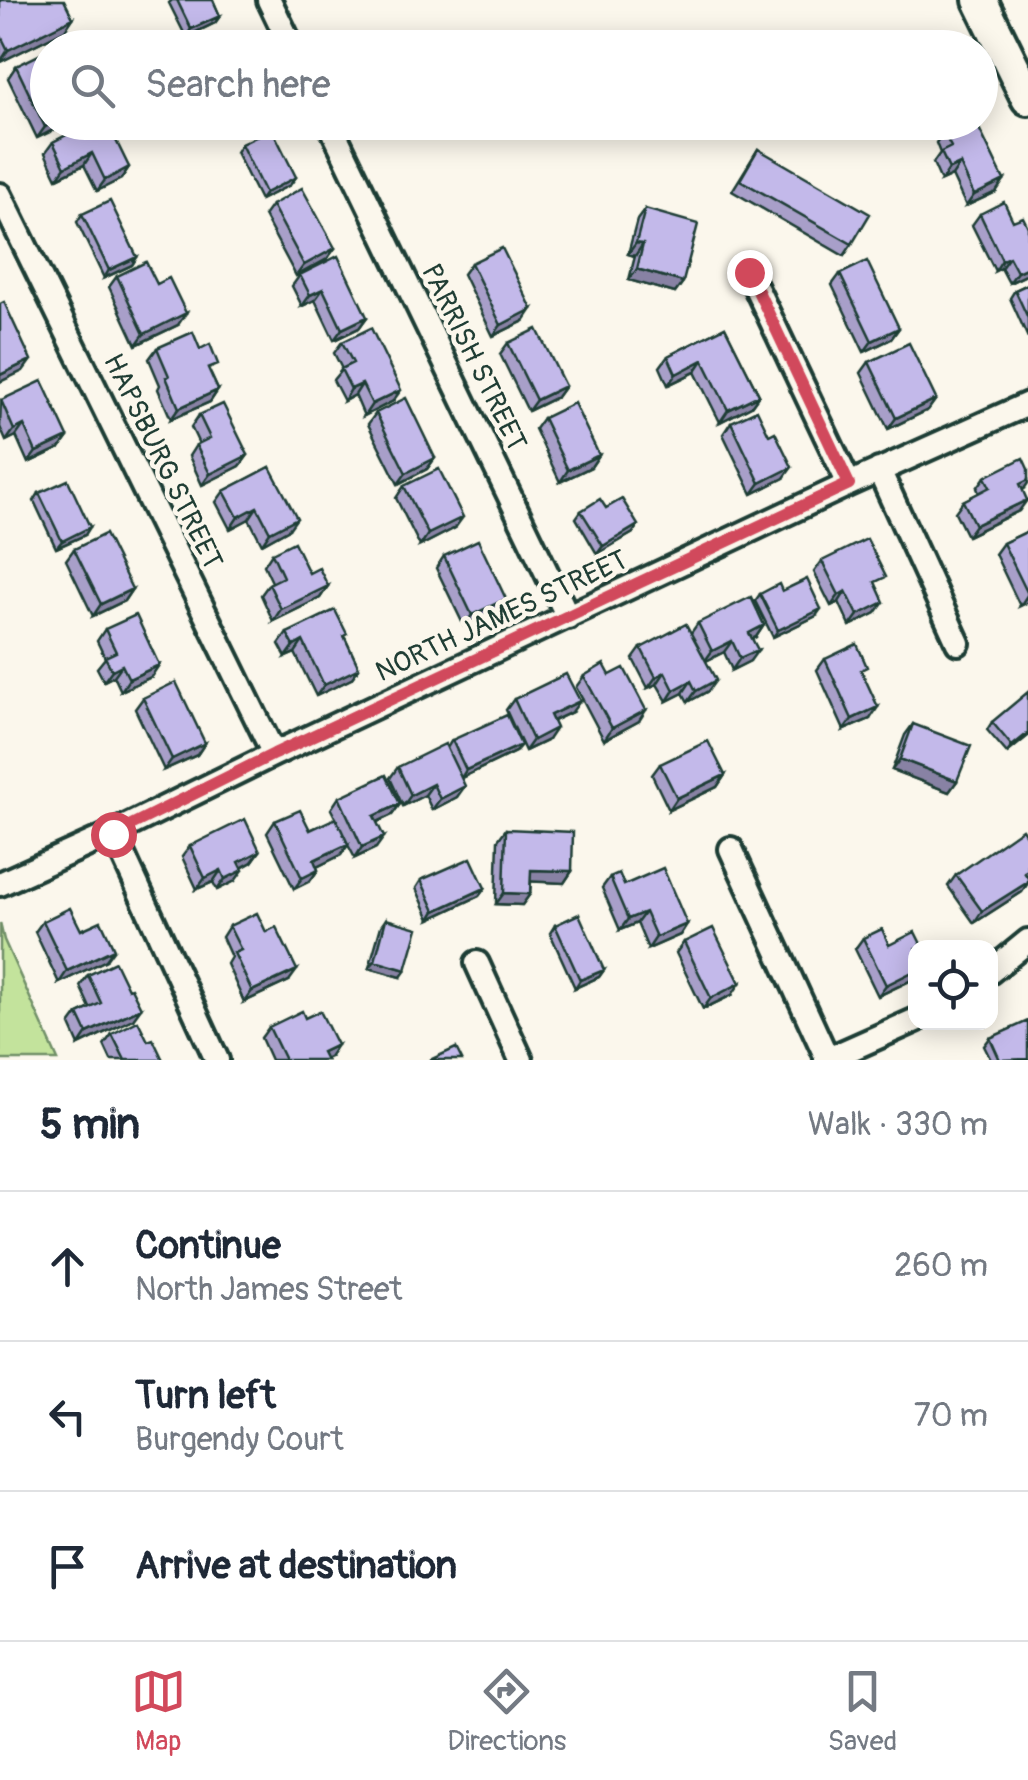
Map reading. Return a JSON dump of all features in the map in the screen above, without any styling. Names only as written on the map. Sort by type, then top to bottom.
[{"type":"street","points":[[270,0],[284,30]]},
{"type":"street","points":[[980,0],[995,30]]},
{"type":"street","points":[[998,37],[1028,98]]},
{"type":"street","name":"PARRISH STREET","points":[[338,140],[568,617]]},
{"type":"street","name":"HAPSBURG STREET","points":[[0,195],[274,754]]},
{"type":"street","points":[[749,272],[849,484]]},
{"type":"street","name":"NORTH JAMES STREET","points":[[0,884],[849,484],[1028,404]]},
{"type":"street","points":[[879,470],[958,642]]},
{"type":"street","points":[[113,834],[217,1060]]},
{"type":"street","points":[[731,848],[827,1060],[908,1024]]},
{"type":"street","points":[[998,965],[1028,941]]},
{"type":"street","points":[[477,963],[521,1060]]},
{"type":"green space","points":[[0,923],[4,940],[58,1060],[0,1060]]},
{"type":"building","points":[[0,0],[64,0],[73,18],[49,30],[30,30],[30,39],[8,50],[0,34]]},
{"type":"building","points":[[177,0],[213,0],[220,16],[191,29]]},
{"type":"building","points":[[30,59],[30,95],[16,66]]},
{"type":"building","points":[[116,140],[129,167],[105,180],[92,153],[65,167],[53,142]]},
{"type":"building","points":[[249,140],[278,140],[296,177],[265,193],[241,144]]},
{"type":"building","points":[[947,140],[985,140],[1004,180],[974,195],[960,164],[949,169],[941,152],[951,147]]},
{"type":"building","points":[[758,149],[870,214],[852,244],[740,180]]},
{"type":"building","points":[[302,188],[335,248],[304,265],[272,205]]},
{"type":"building","points":[[110,201],[137,257],[109,270],[82,214]]},
{"type":"building","points":[[1004,202],[1013,221],[1023,217],[1028,227],[1028,267],[1017,272],[1009,257],[1002,260],[980,214]]},
{"type":"building","points":[[645,209],[698,224],[683,282],[637,269],[643,244],[636,243]]},
{"type":"building","points":[[502,248],[532,309],[501,325],[471,263]]},
{"type":"building","points":[[338,256],[367,317],[342,329],[323,289],[310,295],[300,275]]},
{"type":"building","points":[[867,261],[899,328],[872,341],[840,274]]},
{"type":"building","points":[[146,262],[157,284],[169,278],[186,313],[144,334],[117,276]]},
{"type":"building","points":[[1028,284],[1028,318],[1015,290]]},
{"type":"building","points":[[4,302],[31,360],[0,375],[0,304]]},
{"type":"building","points":[[725,327],[759,395],[728,410],[703,360],[676,374],[668,356]]},
{"type":"building","points":[[371,328],[401,390],[372,404],[362,384],[351,389],[341,369],[353,363],[342,342]]},
{"type":"building","points":[[537,329],[565,386],[536,400],[508,343]]},
{"type":"building","points":[[193,332],[200,349],[210,344],[218,364],[208,368],[218,390],[179,408],[157,348]]},
{"type":"building","points":[[909,343],[936,399],[896,418],[869,362]]},
{"type":"building","points":[[42,381],[68,437],[36,452],[24,425],[14,430],[1,400]]},
{"type":"building","points":[[406,398],[435,458],[406,473],[376,413]]},
{"type":"building","points":[[574,403],[599,455],[568,470],[543,418]]},
{"type":"building","points":[[223,404],[248,455],[210,474],[196,445],[210,438],[199,415]]},
{"type":"building","points":[[757,410],[769,435],[775,432],[792,467],[760,483],[731,422]]},
{"type":"building","points":[[1023,458],[1028,480],[1020,484],[1027,500],[975,525],[963,501],[990,487],[985,477]]},
{"type":"building","points":[[270,467],[297,518],[270,532],[257,507],[238,517],[224,491]]},
{"type":"building","points":[[439,469],[463,517],[428,534],[404,486]]},
{"type":"building","points":[[68,480],[90,527],[62,541],[39,493]]},
{"type":"building","points":[[600,499],[606,508],[622,499],[638,525],[603,546],[581,511]]},
{"type":"building","points":[[1028,531],[1028,594],[1003,543]]},
{"type":"building","points":[[105,534],[132,589],[101,604],[74,549]]},
{"type":"building","points":[[867,539],[886,577],[875,582],[884,602],[858,615],[846,591],[839,595],[822,561]]},
{"type":"building","points":[[478,540],[506,599],[472,615],[444,556]]},
{"type":"building","points":[[294,542],[309,573],[319,568],[328,586],[281,609],[269,584],[283,577],[272,553]]},
{"type":"building","points":[[807,579],[821,609],[778,630],[760,594],[779,584],[782,591]]},
{"type":"building","points":[[751,597],[764,625],[749,633],[758,650],[740,658],[732,641],[712,651],[698,623]]},
{"type":"building","points":[[335,610],[359,668],[324,685],[303,641],[294,646],[287,633]]},
{"type":"building","points":[[136,615],[159,665],[129,679],[122,665],[112,670],[105,657],[116,652],[105,629]]},
{"type":"building","points":[[686,624],[716,680],[696,691],[691,681],[674,690],[665,672],[656,677],[641,648]]},
{"type":"building","points":[[857,644],[867,667],[861,670],[878,707],[852,719],[825,659]]},
{"type":"building","points":[[604,664],[610,675],[624,668],[646,710],[612,728],[584,676]]},
{"type":"building","points":[[566,674],[580,701],[550,715],[556,728],[533,740],[514,699]]},
{"type":"building","points":[[176,682],[205,743],[172,759],[143,698]]},
{"type":"building","points":[[1028,692],[1028,733],[1012,746],[992,722]]},
{"type":"building","points":[[507,715],[521,745],[466,770],[452,740]]},
{"type":"building","points":[[913,724],[971,746],[957,781],[900,759]]},
{"type":"building","points":[[708,741],[725,775],[677,798],[660,764]]},
{"type":"building","points":[[445,744],[465,786],[440,799],[433,784],[411,795],[398,767]]},
{"type":"building","points":[[386,775],[400,804],[374,816],[384,837],[362,847],[339,797]]},
{"type":"building","points":[[300,810],[310,830],[336,818],[348,844],[314,860],[318,870],[302,878],[275,821]]},
{"type":"building","points":[[245,819],[260,851],[239,862],[243,870],[225,879],[221,870],[205,878],[190,846]]},
{"type":"building","points":[[506,829],[573,832],[572,871],[531,870],[530,894],[504,893]]},
{"type":"building","points":[[1022,829],[1028,838],[1028,870],[1024,872],[1028,882],[982,911],[956,875]]},
{"type":"building","points":[[471,858],[485,888],[435,911],[421,880]]},
{"type":"building","points":[[663,868],[687,924],[656,937],[645,912],[628,919],[610,877],[619,873],[624,885]]},
{"type":"building","points":[[70,908],[81,930],[101,921],[114,949],[67,971],[43,921]]},
{"type":"building","points":[[257,913],[266,932],[276,927],[297,970],[252,991],[234,953],[241,950],[229,926]]},
{"type":"building","points":[[579,914],[604,970],[580,980],[555,925]]},
{"type":"building","points":[[386,919],[418,928],[406,970],[375,961]]},
{"type":"building","points":[[713,928],[740,983],[711,998],[684,942]]},
{"type":"building","points":[[882,929],[889,945],[915,932],[919,940],[908,940],[908,974],[886,985],[863,938]]},
{"type":"building","points":[[115,962],[141,1008],[87,1033],[78,1014],[101,1003],[88,975]]},
{"type":"building","points":[[302,1011],[305,1018],[320,1011],[337,1045],[322,1052],[326,1060],[285,1060],[269,1027]]},
{"type":"building","points":[[138,1021],[163,1060],[125,1060],[112,1034]]},
{"type":"building","points":[[1028,1021],[1028,1059],[1000,1060],[990,1038]]},
{"type":"building","points":[[456,1048],[462,1060],[430,1060]]},
{"type":"route","points":[[113,834],[274,754],[849,484],[749,272]]}]
